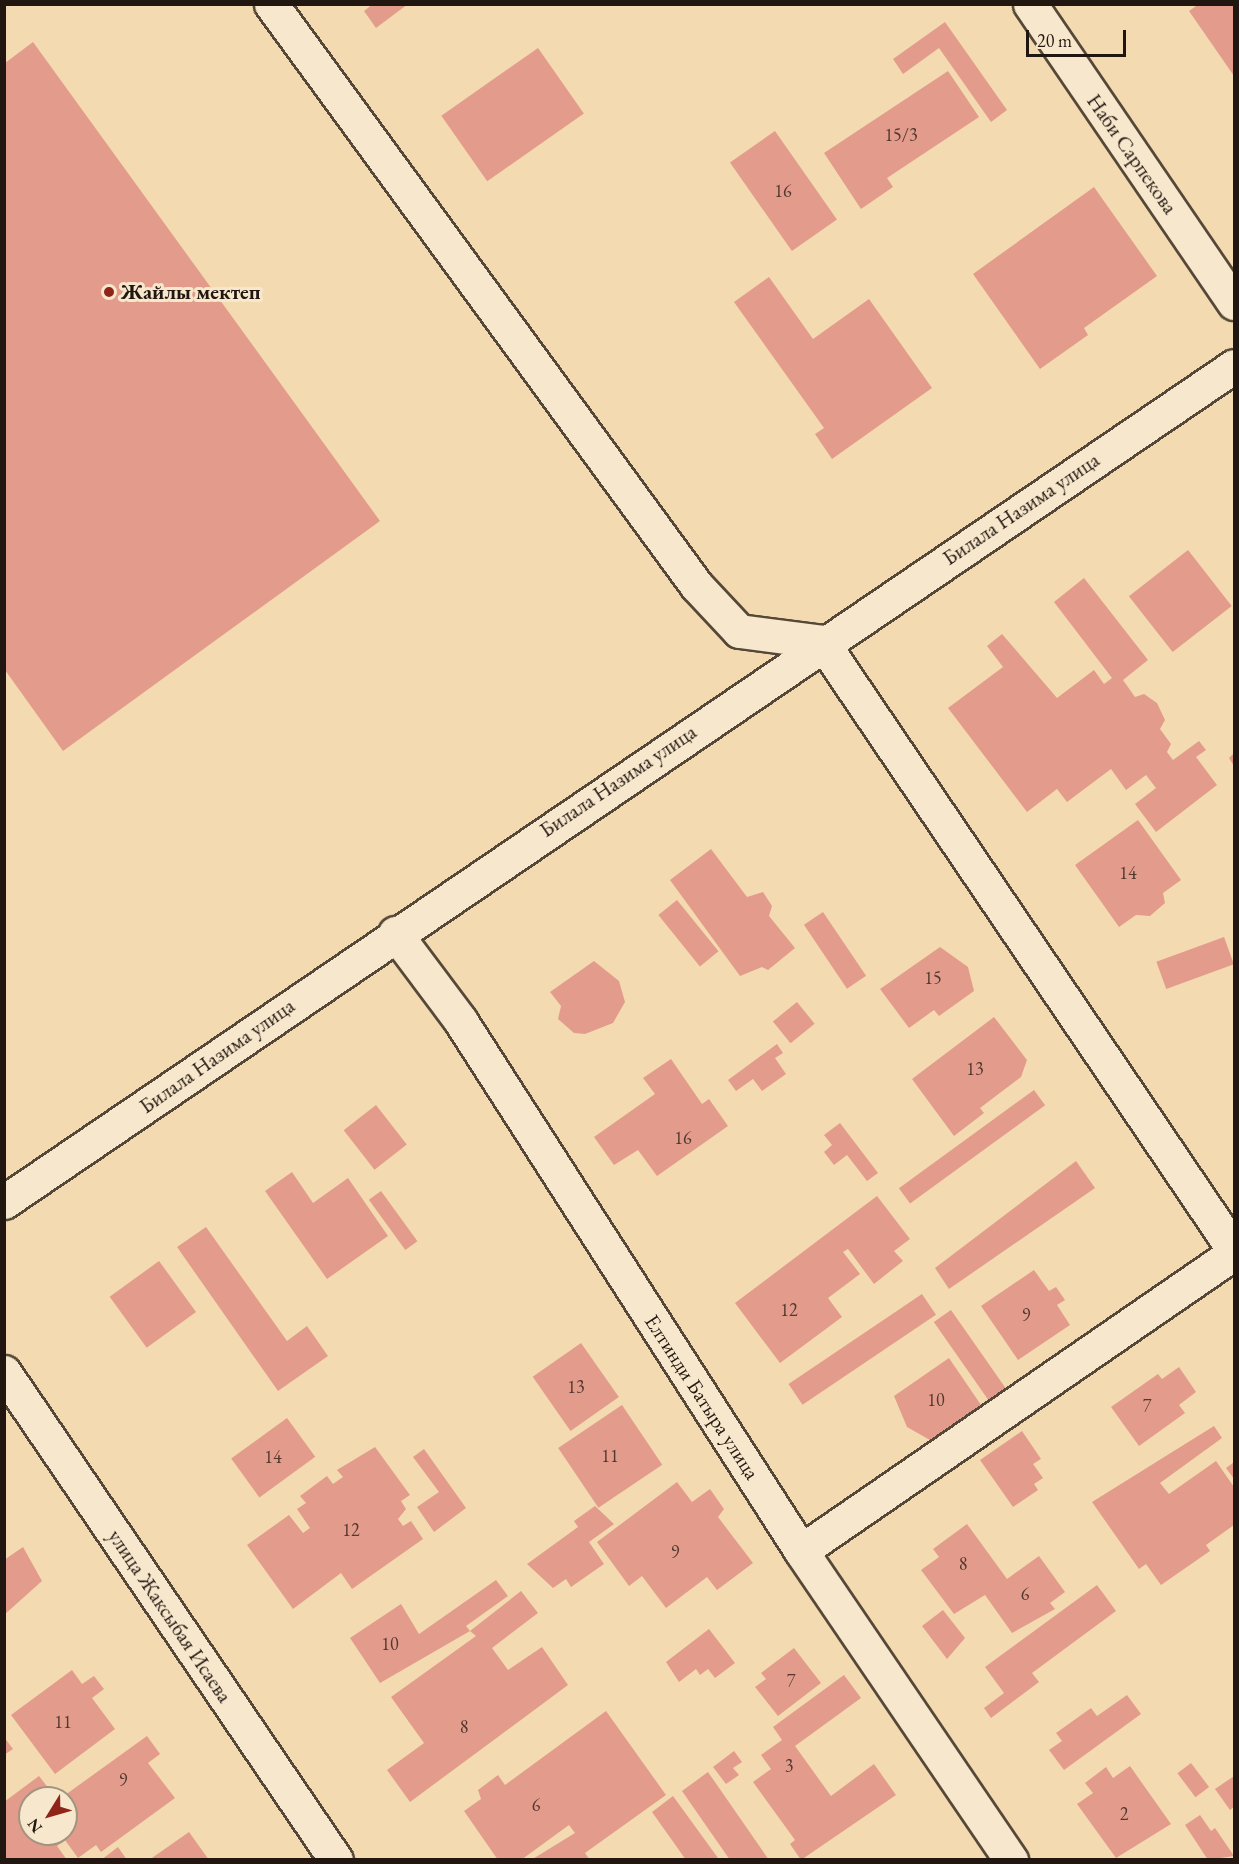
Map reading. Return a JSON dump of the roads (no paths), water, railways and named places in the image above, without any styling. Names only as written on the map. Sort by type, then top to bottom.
[{"type":"street","points":[[271,4],[696,585],[739,631],[822,642],[1234,1251],[801,1551]]},
{"type":"street","name":"Наби Сарпекова","points":[[1030,4],[1234,303]]},
{"type":"street","name":"Билала Назима улица","points":[[4,1202],[822,642],[1234,366]]},
{"type":"street","name":"Елтинди Батыра улица","points":[[395,933],[460,1020],[801,1551],[1011,1860]]},
{"type":"street","name":"улица Жаксыбая Исаева","points":[[4,1372],[336,1860]]},
{"type":"place","name":"Жайлы мектеп","points":[[109,292]]}]
